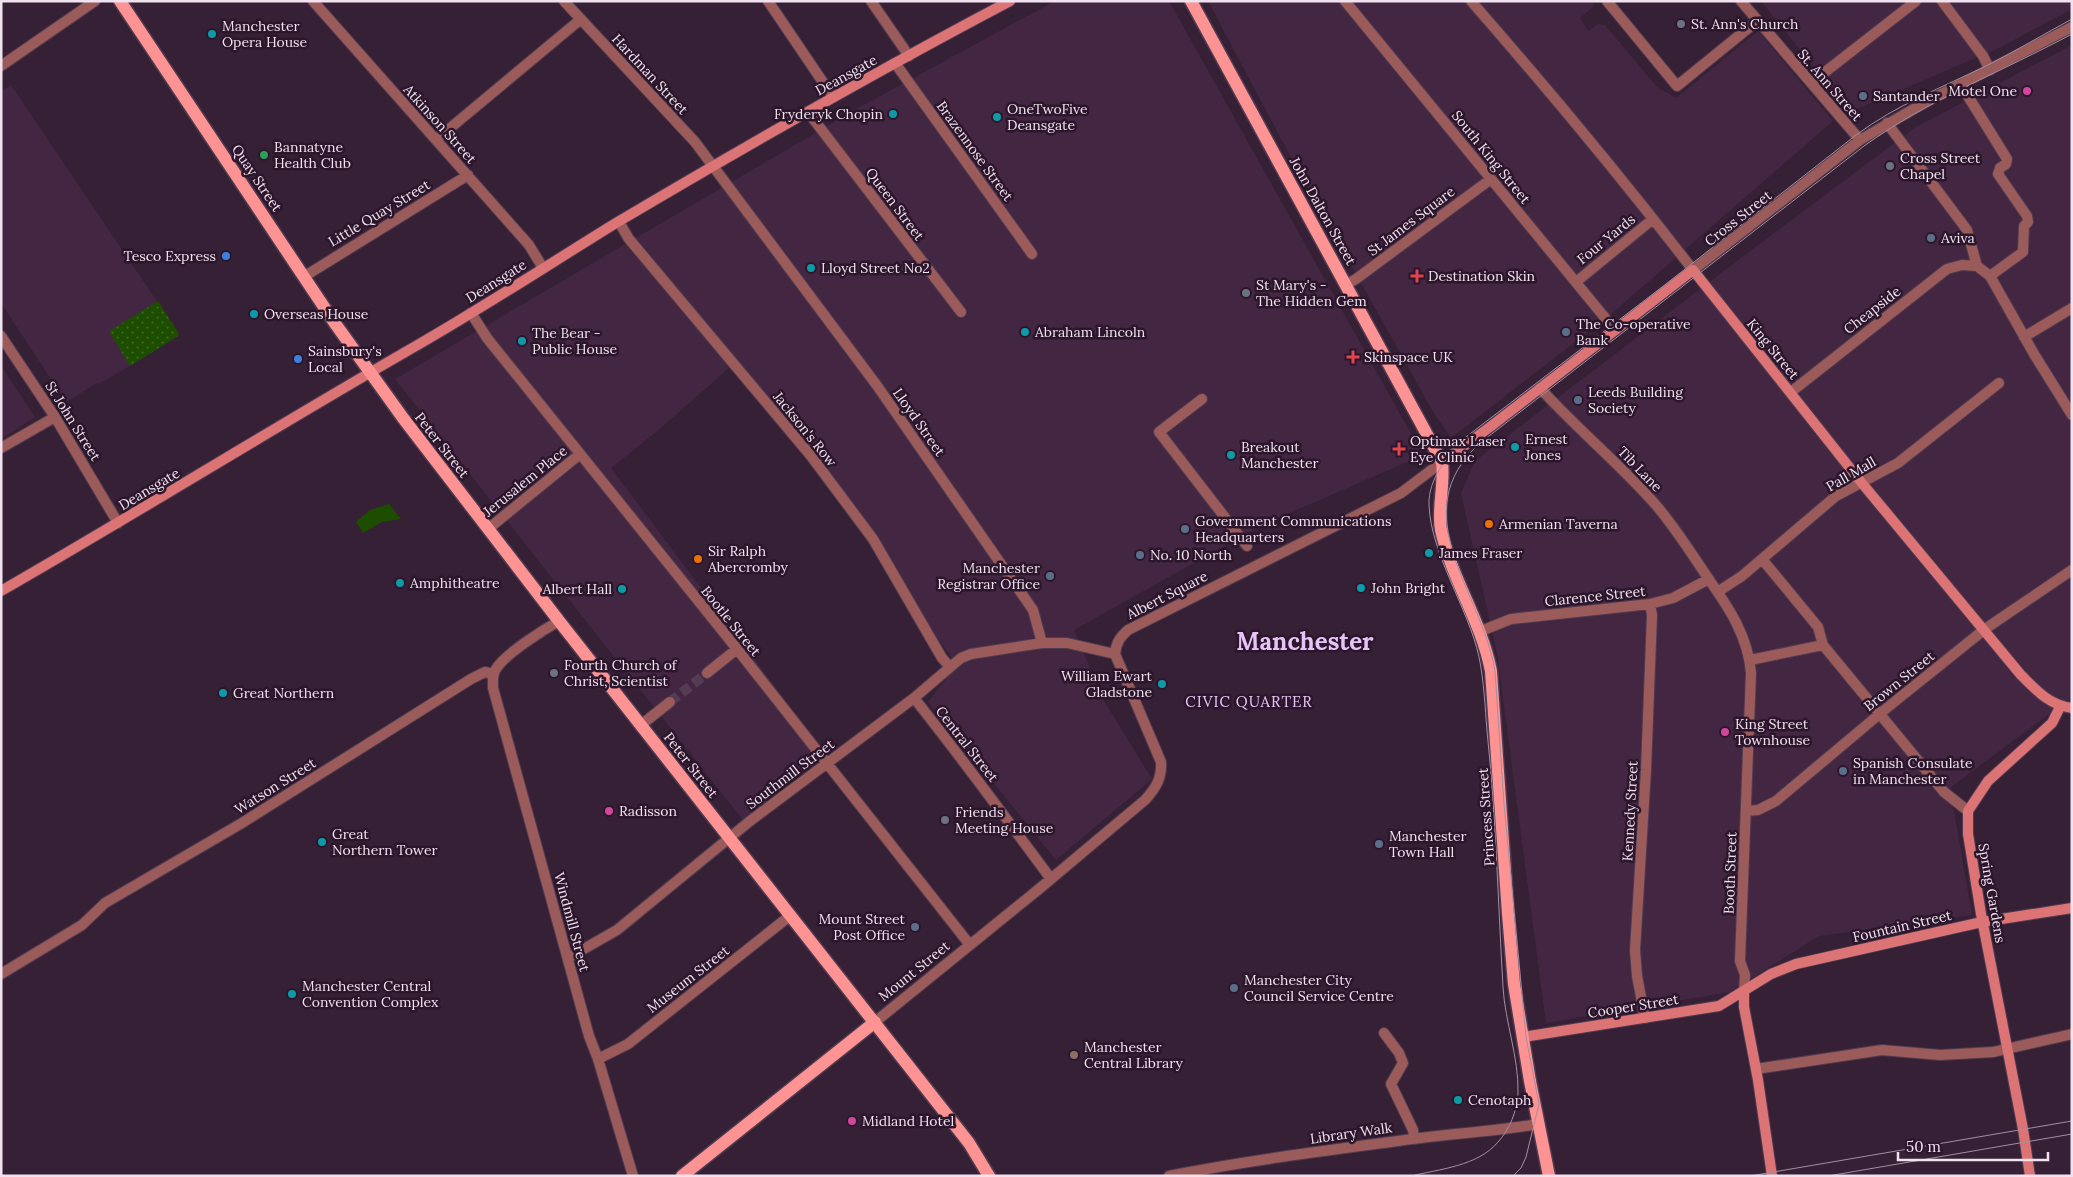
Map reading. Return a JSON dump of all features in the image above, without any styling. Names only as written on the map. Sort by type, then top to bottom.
[{"type":"main road","name":"Quay Street","points":[[120,1],[369,372]]},
{"type":"main road","name":"John Dalton Street","points":[[1191,1],[1347,284],[1442,462]]},
{"type":"main road","name":"Peter Street","points":[[369,372],[558,621],[969,1143],[989,1176]]},
{"type":"main road","name":"Princess Street","points":[[1442,462],[1441,529],[1458,582],[1481,631],[1491,671],[1508,914],[1516,993],[1538,1124],[1549,1176]]},
{"type":"main road","name":"Mount Street","points":[[682,1176],[875,1022]]},
{"type":"street","points":[[1,66],[96,1]]},
{"type":"street","name":"Atkinson Street","points":[[313,1],[529,245],[543,268]]},
{"type":"street","name":"Hardman Street","points":[[564,1],[695,142],[714,167]]},
{"type":"street","points":[[768,1],[833,97]]},
{"type":"street","points":[[871,1],[909,56]]},
{"type":"street","name":"Deansgate","points":[[1,591],[471,313],[619,222],[833,97],[1010,1]]},
{"type":"street","name":"South King Street","points":[[1345,1],[1615,330]]},
{"type":"street","name":"King Street","points":[[1471,1],[1536,75],[1653,218],[1862,482],[2037,691],[2060,706]]},
{"type":"street","name":"St. Ann Street","points":[[1741,1],[1860,140]]},
{"type":"street","points":[[1810,83],[1916,1]]},
{"type":"street","points":[[1942,1],[1983,56],[1990,70]]},
{"type":"street","points":[[1610,5],[1677,86],[1757,21]]},
{"type":"street","points":[[436,139],[581,19]]},
{"type":"street","name":"Cross Street","points":[[1442,462],[1694,270],[1860,140],[1887,123],[2072,27]]},
{"type":"street","name":"Brazennose Street","points":[[895,63],[1032,254]]},
{"type":"street","points":[[1961,85],[2007,159],[2006,164],[2000,168],[1998,174],[2027,216],[2028,222],[2024,226],[2023,252],[1990,276]]},
{"type":"street","name":"Queen Street","points":[[808,112],[961,312]]},
{"type":"street","points":[[1887,123],[1967,230],[1977,266],[1990,276],[2024,337],[2072,415]]},
{"type":"street","name":"Lloyd Street","points":[[714,167],[878,387],[1033,610],[1042,642]]},
{"type":"street","name":"Little Quay Street","points":[[304,276],[468,175]]},
{"type":"street","name":"St James Square","points":[[1347,284],[1491,179]]},
{"type":"street","name":"Four Yards","points":[[1576,282],[1653,218]]},
{"type":"street","name":"Jackson's Row","points":[[619,222],[629,240],[811,456],[862,524],[888,564],[942,658],[950,667]]},
{"type":"street","name":"Cheapside","points":[[1791,392],[1947,269],[1962,265],[1977,266]]},
{"type":"street","points":[[2024,337],[2072,308]]},
{"type":"street","name":"Bootle Street","points":[[471,313],[487,338],[827,762],[970,945]]},
{"type":"street","name":"St John Street","points":[[1,336],[55,417],[118,523]]},
{"type":"street","name":"Pall Mall","points":[[1718,591],[1742,576],[1836,496],[1898,463],[1999,382]]},
{"type":"street","name":"Tib Lane","points":[[1540,388],[1654,502],[1676,530],[1709,579]]},
{"type":"street","points":[[1202,399],[1159,432],[1247,546]]},
{"type":"street","points":[[1,448],[55,417]]},
{"type":"street","name":"Jerusalem Place","points":[[488,529],[580,454]]},
{"type":"street","name":"Albert Square","points":[[1115,654],[1116,644],[1128,630],[1401,493],[1442,462]]},
{"type":"street","points":[[1762,559],[1818,627],[1823,645],[1944,792],[1968,810],[1988,781],[2052,723],[2060,706],[2072,708]]},
{"type":"street","name":"Brown Street","points":[[1746,811],[1758,810],[1776,802],[1985,629],[2072,570]]},
{"type":"street","name":"Booth Street","points":[[1709,579],[1718,591],[1741,632],[1750,660],[1740,961],[1745,975],[1744,1007],[1756,1069],[1772,1176]]},
{"type":"street","name":"Clarence Street","points":[[1481,631],[1511,619],[1650,604],[1673,598],[1709,579]]},
{"type":"street","name":"Kennedy Street","points":[[1645,1018],[1637,976],[1636,950],[1646,770],[1652,615],[1650,604]]},
{"type":"street","points":[[494,674],[500,663],[541,630],[558,621]]},
{"type":"street","points":[[1042,642],[1067,643],[1115,654]]},
{"type":"street","name":"Southmill Street","points":[[568,958],[617,930],[729,838],[914,698],[961,658],[970,654],[1042,642]]},
{"type":"street","points":[[1750,660],[1823,645]]},
{"type":"street","points":[[708,673],[737,649]]},
{"type":"street","name":"Mount Street","points":[[875,1022],[1052,879],[1145,800],[1158,783],[1162,772],[1158,752],[1115,654]]},
{"type":"street","name":"Watson Street","points":[[1,974],[82,925],[105,903],[242,823],[471,679],[485,672],[494,674]]},
{"type":"street","name":"Windmill Street","points":[[494,674],[493,688],[496,701],[586,1027],[598,1059],[633,1176]]},
{"type":"street","name":"Central Street","points":[[914,698],[984,787],[997,808],[1052,879]]},
{"type":"street","points":[[641,725],[670,702]]},
{"type":"street","name":"Spring Gardens","points":[[1968,810],[1968,834],[1982,922],[2023,1129],[2030,1176]]},
{"type":"street","name":"Fountain Street","points":[[1744,991],[1771,974],[1796,964],[1982,922],[2072,908]]},
{"type":"street","name":"Museum Street","points":[[598,1059],[628,1044],[791,915]]},
{"type":"street","name":"Cooper Street","points":[[1523,1037],[1719,1006],[1744,991]]},
{"type":"street","points":[[1384,1033],[1399,1053],[1403,1063],[1391,1084],[1413,1130],[1414,1139]]},
{"type":"street","points":[[1756,1069],[1882,1050],[1940,1055],[1993,1052],[2072,1034]]},
{"type":"street","name":"Library Walk","points":[[1168,1176],[1220,1166],[1538,1124]]},
{"type":"shaded area","points":[[1055,1],[1169,1],[1423,455],[1262,525],[1074,630],[1104,701],[1152,779],[1056,860],[928,702],[957,665],[738,360],[661,428],[611,468],[826,755],[743,820],[395,379],[858,108]]},
{"type":"shaded area","points":[[1208,1],[1594,1],[1593,7],[1580,18],[1588,31],[1598,24],[1605,25],[1657,87],[1676,98],[1758,31],[1833,121],[1611,314],[1451,438],[1432,410],[1289,154]]},
{"type":"shaded area","points":[[1761,1],[2072,1],[2072,9],[2001,47],[1850,112]]},
{"type":"shaded area","points":[[2072,45],[2072,697],[1950,788],[1972,915],[1819,936],[1730,992],[1546,1023],[1497,653],[1461,493],[1475,461],[1916,127]]},
{"type":"shaded area","points":[[11,85],[179,334],[130,366],[66,402],[1,303],[1,92]]},
{"type":"shaded area","points":[[1,366],[35,417],[1,439]]},
{"type":"green space","points":[[158,301],[179,334],[130,366],[109,331]]},
{"type":"green space","points":[[389,504],[401,519],[382,522],[363,533],[356,522],[370,510]]},
{"type":"tunnel","points":[[670,702],[707,673]]},
{"type":"tram line","points":[[1411,1176],[1458,1165],[1490,1150],[1509,1126],[1518,1093],[1518,1080],[1504,1000],[1493,795],[1482,675],[1474,638],[1443,562],[1431,524],[1430,495],[1440,469],[1462,440],[1666,284],[1856,135],[1904,105],[1998,60],[2072,19]]},
{"type":"tram line","points":[[1513,1176],[1521,1168],[1526,1157],[1539,1104],[1526,1037],[1504,804],[1495,671],[1487,641],[1453,554],[1447,525],[1448,497],[1458,470],[1480,443],[1864,146],[1914,114],[2072,34]]},
{"type":"tram line","points":[[1750,1176],[2072,1121]]},
{"type":"tram line","points":[[1828,1176],[2072,1134]]},
{"type":"place","name":"St. Ann's Church","points":[[1681,24]]},
{"type":"place","name":"Manchester Opera House","points":[[212,34]]},
{"type":"place","name":"Motel One","points":[[2027,91]]},
{"type":"place","name":"Santander","points":[[1863,96]]},
{"type":"place","name":"Fryderyk Chopin","points":[[893,114]]},
{"type":"place","name":"OneTwoFive Deansgate","points":[[997,117]]},
{"type":"place","name":"Bannatyne Health Club","points":[[264,155]]},
{"type":"place","name":"Cross Street Chapel","points":[[1890,166]]},
{"type":"place","name":"Aviva","points":[[1931,238]]},
{"type":"place","name":"Tesco Express","points":[[226,256]]},
{"type":"place","name":"Lloyd Street No2","points":[[811,268]]},
{"type":"place","name":"Destination Skin","points":[[1417,276]]},
{"type":"place","name":"St Mary's - The Hidden Gem","points":[[1246,293]]},
{"type":"place","name":"Overseas House","points":[[254,314]]},
{"type":"place","name":"Abraham Lincoln","points":[[1025,332]]},
{"type":"place","name":"The Co-operative Bank","points":[[1566,332]]},
{"type":"place","name":"The Bear - Public House","points":[[522,341]]},
{"type":"place","name":"Skinspace UK","points":[[1353,357]]},
{"type":"place","name":"Sainsbury's Local","points":[[298,359]]},
{"type":"place","name":"Leeds Building Society","points":[[1578,400]]},
{"type":"place","name":"Ernest Jones","points":[[1515,447]]},
{"type":"place","name":"Optimax Laser Eye Clinic","points":[[1399,449]]},
{"type":"place","name":"Breakout Manchester","points":[[1231,455]]},
{"type":"place","name":"Armenian Taverna","points":[[1489,524]]},
{"type":"place","name":"Government Communications Headquarters","points":[[1185,529]]},
{"type":"place","name":"James Fraser","points":[[1429,553]]},
{"type":"place","name":"No. 10 North","points":[[1140,555]]},
{"type":"place","name":"Sir Ralph Abercromby","points":[[698,559]]},
{"type":"place","name":"Manchester Registrar Office","points":[[1050,576]]},
{"type":"place","name":"Amphitheatre","points":[[400,583]]},
{"type":"place","name":"John Bright","points":[[1361,588]]},
{"type":"place","name":"Albert Hall","points":[[622,589]]},
{"type":"place","name":"Fourth Church of Christ, Scientist","points":[[554,673]]},
{"type":"place","name":"William Ewart Gladstone","points":[[1162,684]]},
{"type":"place","name":"Great Northern","points":[[223,693]]},
{"type":"place","name":"King Street Townhouse","points":[[1725,732]]},
{"type":"place","name":"Spanish Consulate in Manchester","points":[[1843,771]]},
{"type":"place","name":"Radisson","points":[[609,811]]},
{"type":"place","name":"Friends Meeting House","points":[[945,820]]},
{"type":"place","name":"Great Northern Tower","points":[[322,842]]},
{"type":"place","name":"Manchester Town Hall","points":[[1379,844]]},
{"type":"place","name":"Mount Street Post Office","points":[[915,927]]},
{"type":"place","name":"Manchester City Council Service Centre","points":[[1234,988]]},
{"type":"place","name":"Manchester Central Convention Complex","points":[[292,994]]},
{"type":"place","name":"Manchester Central Library","points":[[1074,1055]]},
{"type":"place","name":"Cenotaph","points":[[1458,1100]]},
{"type":"place","name":"Midland Hotel","points":[[852,1121]]},
{"type":"district","name":"Manchester","points":[[1305,641]]},
{"type":"district","name":"CIVIC QUARTER","points":[[1249,701]]}]
